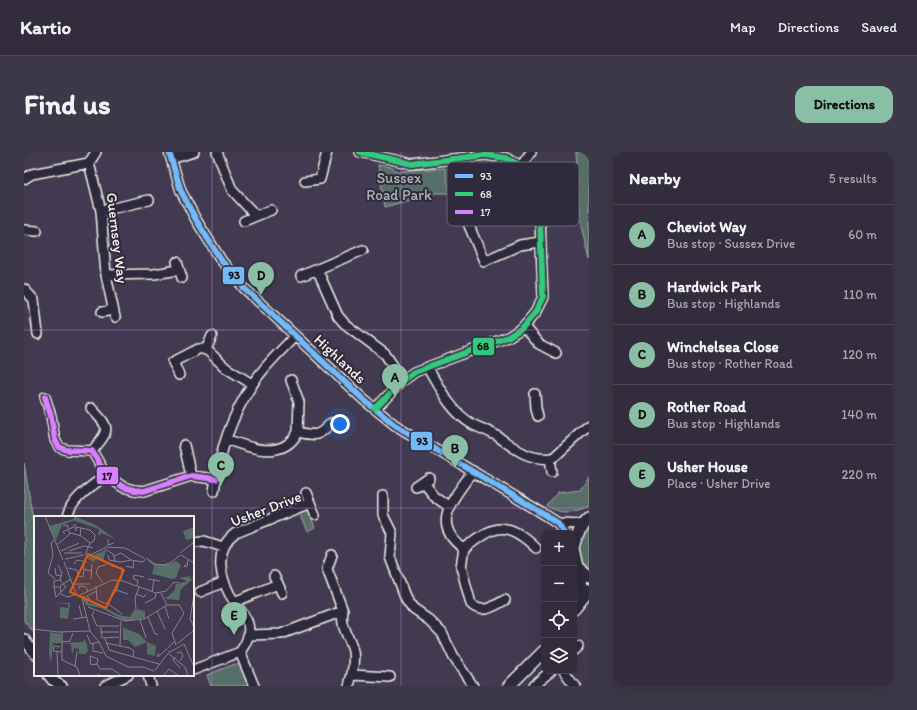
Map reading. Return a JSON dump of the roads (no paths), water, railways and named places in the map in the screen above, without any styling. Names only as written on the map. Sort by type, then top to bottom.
[{"type":"main road","points":[[577,535],[586,521]]},
{"type":"main road","points":[[577,563],[584,574],[585,594],[577,605]]},
{"type":"main road","points":[[509,686],[541,654]]},
{"type":"street","points":[[24,180],[32,174],[46,170],[63,169],[89,164],[96,152]]},
{"type":"street","points":[[170,156],[194,152]]},
{"type":"street","points":[[217,152],[232,190],[256,216]]},
{"type":"street","points":[[305,181],[320,179],[326,152]]},
{"type":"street","points":[[360,152],[412,164],[460,155],[485,155],[506,158],[514,162]]},
{"type":"street","points":[[524,162],[531,152]]},
{"type":"street","name":"Highlands","points":[[170,156],[181,191],[194,218],[221,260],[244,288],[375,410],[419,440],[473,471],[558,524],[562,530]]},
{"type":"street","name":"Guernsey Way","points":[[89,164],[101,211],[106,275],[114,313],[102,312]]},
{"type":"street","points":[[101,211],[149,200]]},
{"type":"street","points":[[244,220],[271,210]]},
{"type":"street","points":[[469,226],[484,260],[520,246],[540,242]]},
{"type":"street","points":[[375,410],[403,380],[427,367],[508,337],[524,326],[536,313],[543,297],[540,226]]},
{"type":"street","points":[[24,230],[37,231]]},
{"type":"street","points":[[301,276],[363,250]]},
{"type":"street","points":[[317,269],[338,316],[345,324],[385,354],[403,380]]},
{"type":"street","points":[[106,275],[154,274],[179,270]]},
{"type":"street","points":[[24,289],[34,300],[38,334]]},
{"type":"street","points":[[524,326],[539,344],[556,353]]},
{"type":"street","points":[[206,350],[212,336]]},
{"type":"street","points":[[214,491],[220,455],[237,411],[252,384],[295,336]]},
{"type":"street","points":[[179,375],[169,360],[198,350],[206,350],[226,368],[252,384]]},
{"type":"street","points":[[427,367],[443,393],[462,416],[472,424],[499,437],[512,448],[524,454],[550,458],[557,455],[589,425]]},
{"type":"street","points":[[226,439],[248,447],[270,450],[286,445],[294,440],[298,432],[299,402],[292,394],[291,380]]},
{"type":"street","points":[[535,394],[538,416]]},
{"type":"street","points":[[44,397],[51,416],[55,440],[59,446],[67,450],[92,451]]},
{"type":"street","points":[[91,408],[103,421],[106,430],[106,435],[92,451]]},
{"type":"street","points":[[298,432],[314,436],[323,432],[332,424]]},
{"type":"street","points":[[184,445],[191,476]]},
{"type":"street","points":[[92,451],[106,475],[123,486],[134,490],[144,491],[191,476],[216,479]]},
{"type":"street","points":[[550,458],[552,472]]},
{"type":"street","points":[[464,549],[450,535],[446,526],[446,516],[448,506],[473,471]]},
{"type":"street","points":[[67,516],[69,508],[74,501],[106,475]]},
{"type":"street","points":[[423,482],[434,496],[448,506]]},
{"type":"street","points":[[306,493],[310,503]]},
{"type":"street","points":[[383,496],[383,515],[392,533],[390,561],[401,583],[406,599],[413,609],[429,620],[442,633],[454,658],[474,686]]},
{"type":"street","name":"Usher Drive","points":[[249,634],[248,623],[234,602],[224,582],[220,562],[223,547],[236,533],[310,503],[315,515]]},
{"type":"street","points":[[558,524],[586,521]]},
{"type":"street","points":[[505,600],[488,609],[475,608],[471,604],[461,567],[464,549],[486,532],[499,528],[509,529],[517,533],[536,548]]},
{"type":"street","points":[[194,542],[204,541],[223,547]]},
{"type":"street","points":[[332,555],[327,570],[343,611],[341,620],[353,652],[354,664],[349,686]]},
{"type":"street","points":[[234,602],[276,580],[282,593]]},
{"type":"street","points":[[200,592],[224,582]]},
{"type":"street","points":[[194,670],[240,652],[249,634],[281,634],[343,611]]},
{"type":"street","points":[[24,639],[34,653]]},
{"type":"street","points":[[240,652],[254,686]]},
{"type":"street","points":[[352,674],[390,677]]},
{"type":"street","points":[[534,685],[547,674]]},
{"type":"street","points":[[566,674],[575,686]]},
{"type":"street","points":[[47,676],[50,686]]},
{"type":"street","points":[[48,676],[62,686]]},
{"type":"street","points":[[105,686],[126,676]]},
{"type":"street","points":[[148,676],[151,686]]},
{"type":"place","name":"Rother Road","points":[[261,295]]},
{"type":"place","name":"Cheviot Way","points":[[395,397]]},
{"type":"place","name":"Hardwick Park","points":[[455,468]]},
{"type":"place","name":"Winchelsea Close","points":[[221,485]]},
{"type":"place","name":"Usher House","points":[[234,635]]},
{"type":"park label","name":"Sussex Road Park","points":[[399,186]]}]
